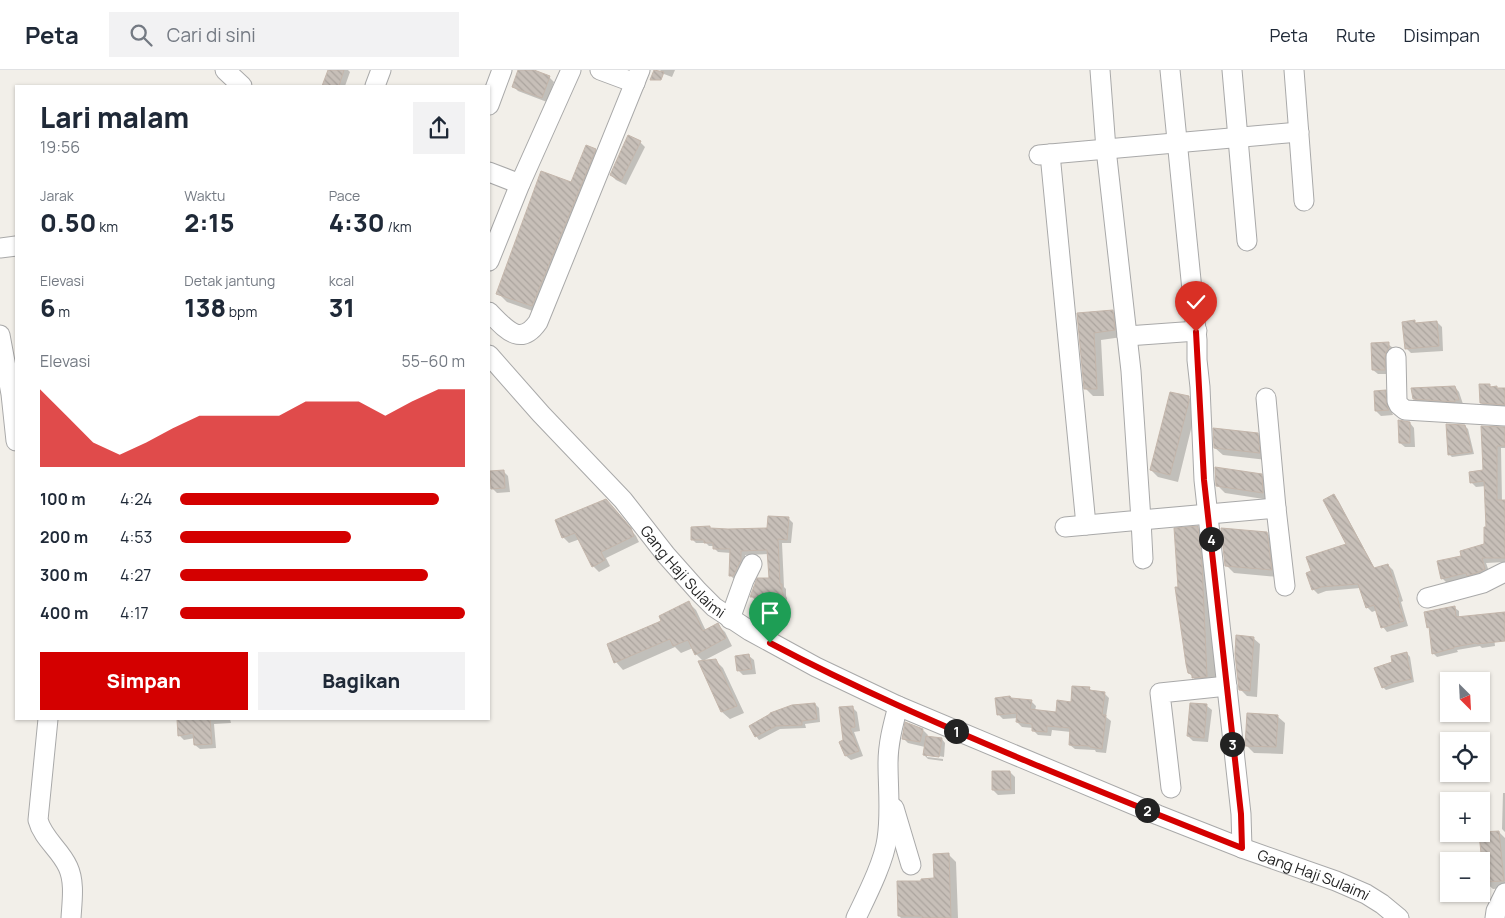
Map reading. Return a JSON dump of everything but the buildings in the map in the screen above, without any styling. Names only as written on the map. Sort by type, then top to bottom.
[{"type":"street","points":[[225,70],[241,85]]},
{"type":"street","points":[[375,85],[381,70]]},
{"type":"street","points":[[490,102],[502,70]]},
{"type":"street","points":[[490,259],[520,184],[572,70]]},
{"type":"street","points":[[490,313],[510,332],[517,335],[526,334],[538,322],[638,77],[600,70]]},
{"type":"street","points":[[1100,70],[1106,149],[1132,381],[1144,559]]},
{"type":"street","points":[[1170,70],[1196,332],[1202,456],[1241,814],[1242,848]]},
{"type":"street","points":[[1232,70],[1246,241]]},
{"type":"street","points":[[1294,70],[1304,201]]},
{"type":"street","points":[[1086,525],[1044,154],[1299,132]]},
{"type":"street","points":[[490,172],[520,184]]},
{"type":"street","points":[[0,248],[15,246]]},
{"type":"street","points":[[1127,336],[1196,332]]},
{"type":"street","points":[[0,335],[11,394],[15,432]]},
{"type":"street","points":[[1396,357],[1397,400],[1399,405],[1405,410],[1505,416]]},
{"type":"street","name":"Gang Haji Sulaimi","points":[[493,367],[623,500],[666,555],[698,591],[714,607],[730,619],[816,668],[898,706],[1021,759],[1242,848],[1336,881],[1366,894],[1400,918]]},
{"type":"street","points":[[1266,398],[1285,586]]},
{"type":"street","points":[[1065,527],[1276,508]]},
{"type":"street","points":[[730,619],[752,564]]},
{"type":"street","points":[[1427,598],[1483,583],[1505,572]]},
{"type":"street","points":[[1171,788],[1160,693],[1227,686]]},
{"type":"street","points":[[856,918],[887,842],[890,793],[890,735],[898,706]]},
{"type":"street","points":[[48,720],[38,820],[44,836],[67,865],[70,873],[72,884],[71,918]]},
{"type":"street","points":[[890,793],[911,865]]},
{"type":"street","points":[[1494,918],[1505,893]]},
{"type":"route","points":[[770,643],[816,668],[898,706],[1104,793],[1242,848],[1241,814],[1204,480],[1196,332]]}]
